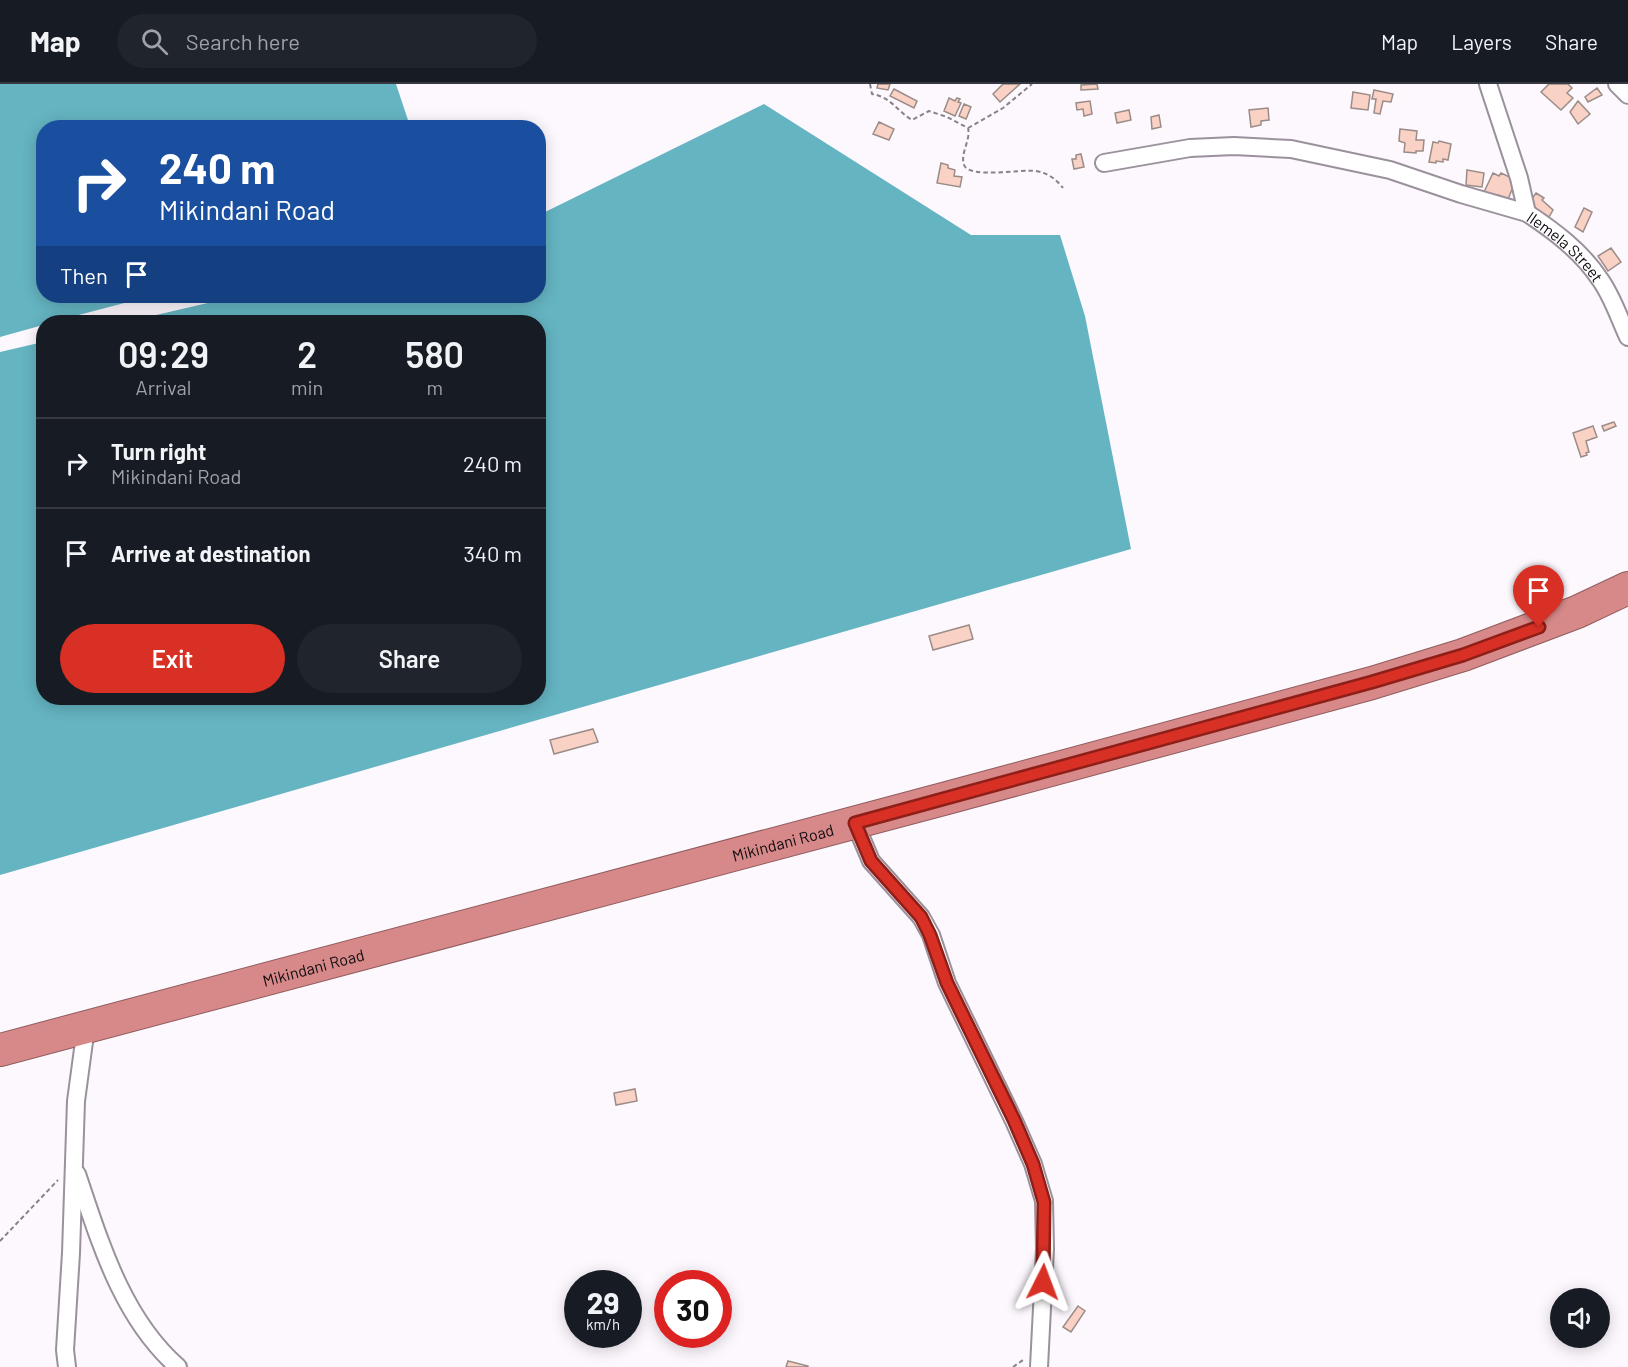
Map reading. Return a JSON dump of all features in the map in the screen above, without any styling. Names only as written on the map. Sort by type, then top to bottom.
[{"type":"highway","name":"Mikindani Road","points":[[0,1050],[1360,686],[1463,655],[1577,612],[1628,588]]},
{"type":"street","name":"Ilemela Street","points":[[1488,84],[1519,178],[1527,213],[1552,230],[1578,253],[1600,279],[1628,337]]},
{"type":"street","points":[[1617,84],[1628,95]]},
{"type":"street","points":[[1104,163],[1190,148],[1234,146],[1291,149],[1390,170],[1527,213]]},
{"type":"street","points":[[855,823],[871,861],[921,917],[947,983],[1033,1164],[1044,1202],[1045,1249],[1039,1367]]},
{"type":"street","points":[[67,1367],[65,1350],[76,1101],[86,1027]]},
{"type":"street","points":[[74,1165],[103,1251],[124,1296],[140,1323],[159,1348],[178,1367]]},
{"type":"path","points":[[870,84],[872,94],[891,101],[912,120],[929,111],[968,128]]},
{"type":"path","points":[[968,128],[1003,108],[1032,84]]},
{"type":"path","points":[[968,128],[969,135],[964,154],[964,164],[968,170],[981,172],[1036,171],[1055,179],[1063,188]]},
{"type":"path","points":[[0,1241],[74,1165]]},
{"type":"water","points":[[0,84],[396,84],[408,120],[36,120],[36,303],[124,303],[79,315],[36,315],[36,327],[0,337]]},
{"type":"water","points":[[764,104],[971,235],[1060,235],[1085,316],[1131,549],[0,875],[0,352],[36,344],[36,705],[546,705],[546,315],[156,315],[208,303],[546,303],[546,212]]},
{"type":"building","points":[[878,84],[890,84],[888,90],[877,88]]},
{"type":"building","points":[[1003,84],[1020,84],[1000,102],[993,94]]},
{"type":"building","points":[[1097,84],[1098,89],[1081,90],[1081,85]]},
{"type":"building","points":[[1549,84],[1568,84],[1572,88],[1567,93],[1573,98],[1561,110],[1541,92]]},
{"type":"building","points":[[1597,88],[1602,95],[1588,102],[1585,97]]},
{"type":"building","points":[[894,89],[917,101],[914,108],[890,96]]},
{"type":"building","points":[[1374,90],[1393,94],[1391,102],[1383,101],[1380,114],[1374,113],[1376,99],[1372,99]]},
{"type":"building","points":[[1353,92],[1370,95],[1368,110],[1351,108]]},
{"type":"building","points":[[949,98],[955,101],[957,98],[960,99],[958,102],[961,103],[955,116],[944,111]]},
{"type":"building","points":[[1090,101],[1092,114],[1084,116],[1083,109],[1077,110],[1076,103]]},
{"type":"building","points":[[1578,101],[1590,114],[1578,124],[1570,112]]},
{"type":"building","points":[[964,104],[971,107],[966,119],[959,116]]},
{"type":"building","points":[[1268,108],[1269,120],[1261,121],[1261,125],[1251,127],[1249,110]]},
{"type":"building","points":[[1129,110],[1131,120],[1117,123],[1115,113]]},
{"type":"building","points":[[1159,115],[1161,127],[1152,129],[1151,117]]},
{"type":"building","points":[[879,122],[894,129],[889,140],[873,134]]},
{"type":"building","points":[[1400,129],[1417,131],[1416,140],[1424,140],[1423,151],[1404,152],[1405,143],[1399,141]]},
{"type":"building","points":[[1439,141],[1451,144],[1448,160],[1429,162],[1433,142],[1438,143]]},
{"type":"building","points":[[1081,154],[1084,167],[1074,169],[1072,159],[1076,159],[1076,155]]},
{"type":"building","points":[[941,163],[955,170],[954,176],[962,177],[960,187],[937,183]]},
{"type":"building","points":[[1467,170],[1484,173],[1482,187],[1466,185]]},
{"type":"building","points":[[1493,173],[1499,176],[1501,173],[1516,180],[1508,199],[1498,195],[1495,201],[1484,192]]},
{"type":"building","points":[[1536,193],[1544,198],[1542,200],[1553,210],[1549,217],[1544,214],[1542,217],[1529,203]]},
{"type":"building","points":[[1584,208],[1592,212],[1583,232],[1575,227]]},
{"type":"building","points":[[1611,248],[1621,262],[1608,271],[1598,256]]},
{"type":"building","points":[[1614,422],[1616,426],[1604,431],[1602,426]]},
{"type":"building","points":[[1593,426],[1597,437],[1586,441],[1589,452],[1581,457],[1573,433]]},
{"type":"building","points":[[969,625],[973,639],[933,650],[929,636]]},
{"type":"building","points":[[593,729],[598,742],[554,754],[550,740]]},
{"type":"building","points":[[635,1089],[637,1101],[616,1105],[614,1093]]},
{"type":"building","points":[[1078,1306],[1085,1311],[1071,1332],[1063,1327]]},
{"type":"building","points":[[788,1361],[808,1366],[808,1367],[786,1367]]},
{"type":"route","points":[[1043,1282],[1044,1202],[1033,1164],[947,983],[921,917],[903,900],[871,861],[855,823],[1372,682],[1463,655],[1539,627]]}]
